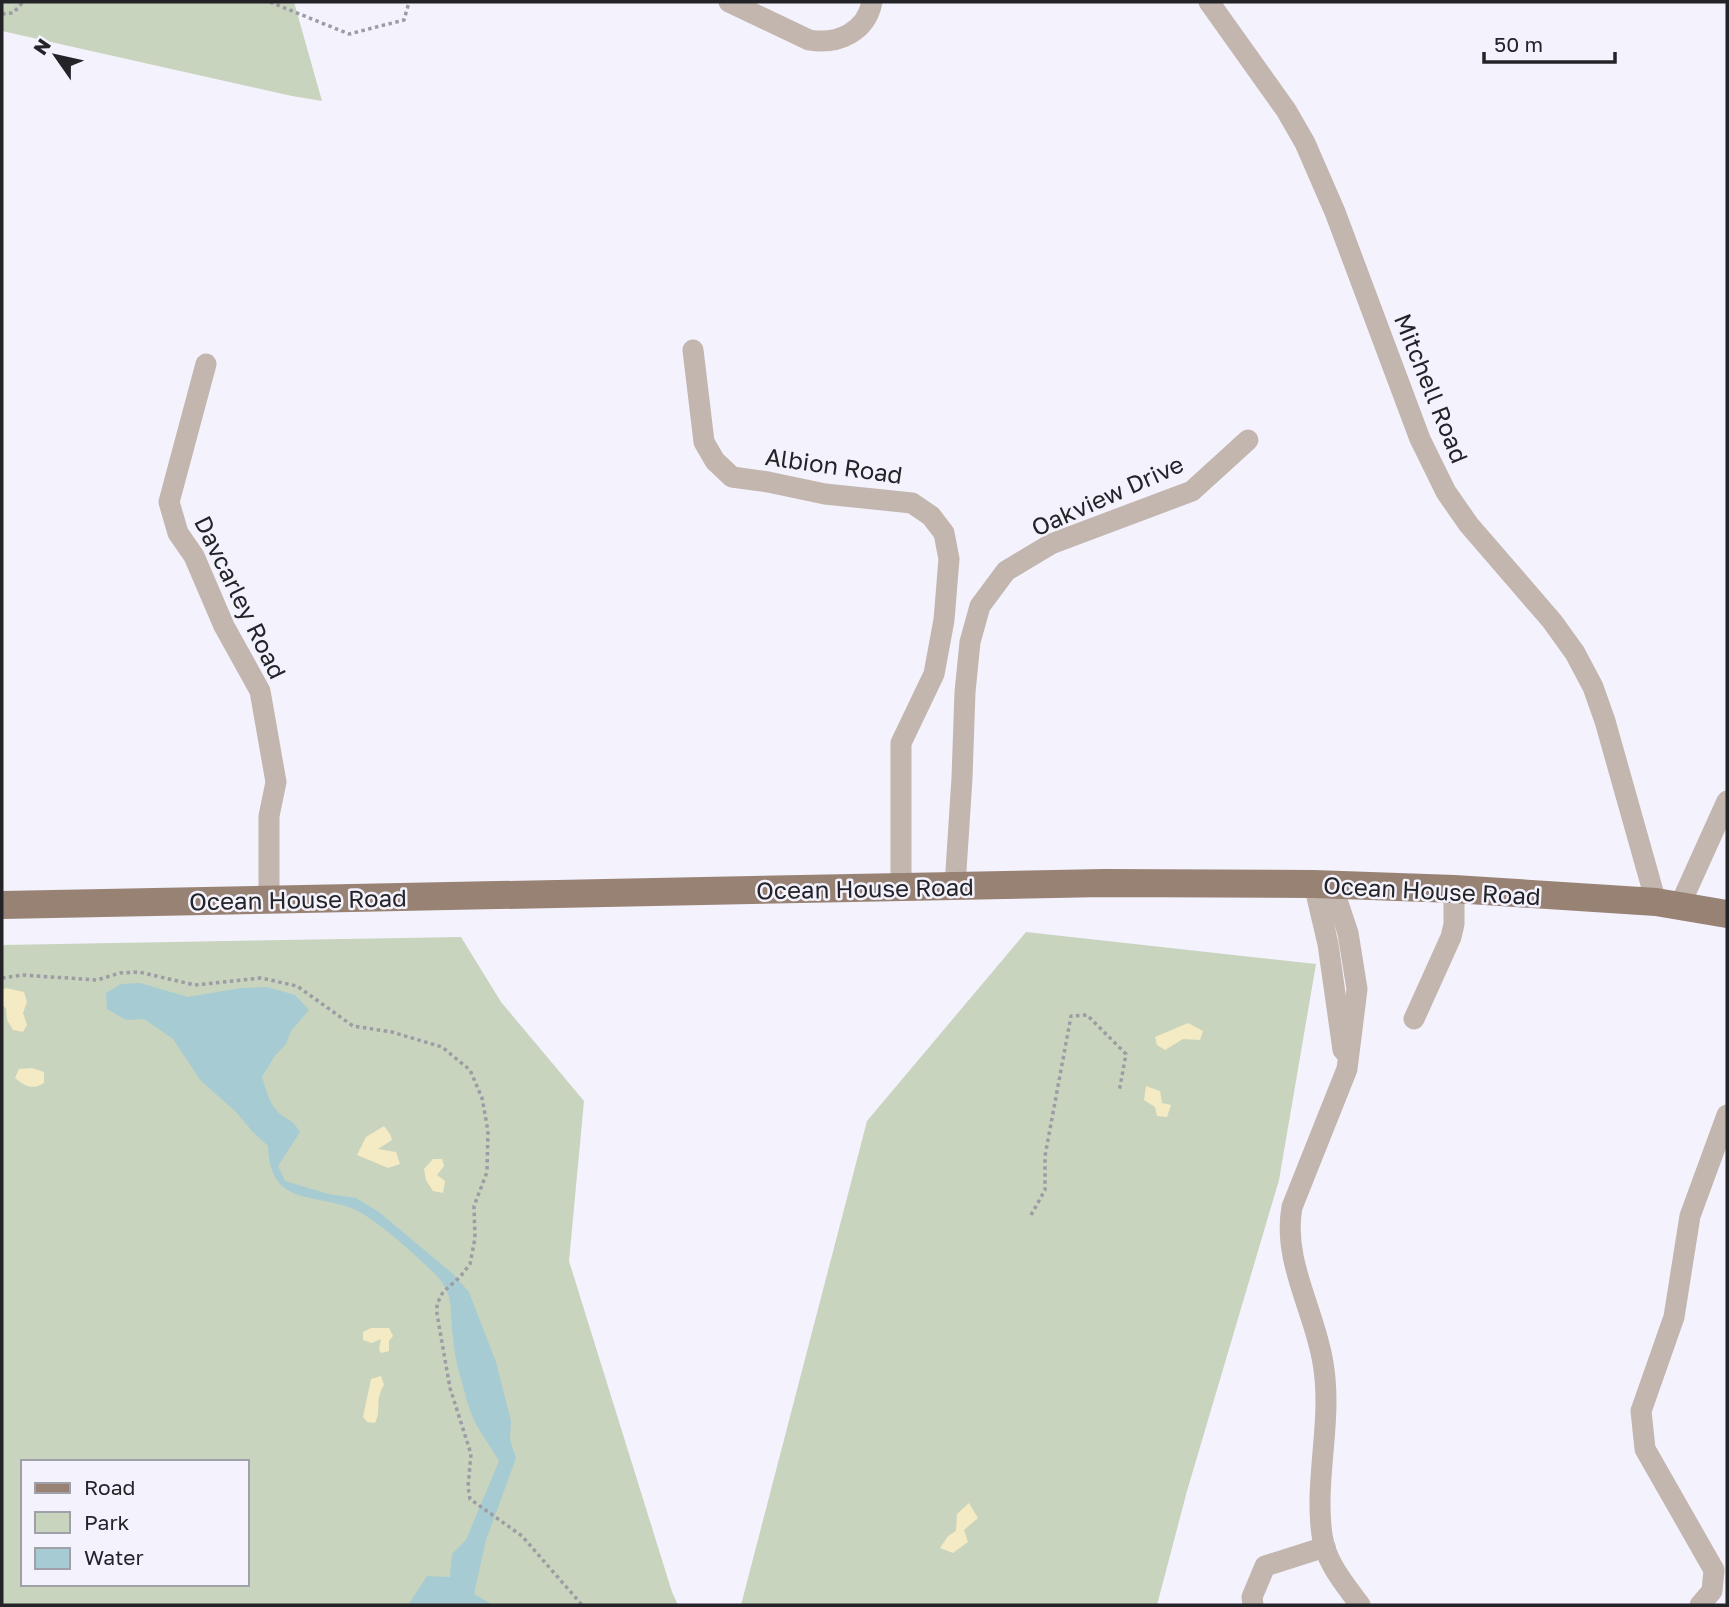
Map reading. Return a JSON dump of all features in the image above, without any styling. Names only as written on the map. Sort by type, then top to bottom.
[{"type":"main road","name":"Ocean House Road","points":[[2,905],[1104,883],[1323,885],[1454,890],[1668,904],[1727,914]]},
{"type":"street","points":[[729,2],[759,7],[809,40],[826,41],[848,35],[857,29],[867,19],[872,2]]},
{"type":"street","name":"Mitchell Road","points":[[1209,2],[1286,110],[1305,143],[1335,212],[1420,439],[1446,492],[1469,525],[1552,621],[1576,653],[1593,687],[1668,904]]},
{"type":"street","name":"Albion Road","points":[[693,350],[705,442],[716,461],[732,477],[825,494],[912,503],[930,516],[944,533],[949,559],[944,620],[934,674],[901,743],[901,887]]},
{"type":"street","name":"Davcarley Road","points":[[206,364],[169,502],[178,533],[194,556],[224,626],[260,691],[275,782],[269,816],[270,899]]},
{"type":"street","name":"Oakview Drive","points":[[955,886],[966,680],[970,642],[980,606],[1006,571],[1051,544],[1192,491],[1248,440]]},
{"type":"street","points":[[1668,904],[1727,801]]},
{"type":"street","points":[[1323,885],[1328,944],[1347,1069],[1292,1207],[1289,1224],[1290,1245],[1323,1363],[1327,1415],[1321,1486],[1322,1536],[1331,1565],[1360,1605]]},
{"type":"street","points":[[1413,1019],[1451,937],[1454,924],[1454,890]]},
{"type":"street","points":[[1700,1605],[1712,1591],[1714,1570],[1645,1448],[1641,1411],[1674,1317],[1690,1216],[1727,1115]]},
{"type":"street","points":[[1253,1605],[1252,1597],[1265,1566],[1325,1547]]},
{"type":"path","points":[[2,14],[13,13],[23,2]]},
{"type":"path","points":[[270,2],[349,34],[404,20],[410,2]]},
{"type":"path","points":[[2,978],[22,975],[97,980],[120,973],[139,972],[195,985],[261,978],[297,986],[353,1026],[392,1032],[442,1047],[470,1070],[482,1098],[488,1131],[487,1172],[474,1206],[475,1238],[470,1264],[443,1292],[437,1304],[450,1388],[471,1454],[468,1487],[470,1499],[522,1536],[582,1605]]},
{"type":"path","points":[[1031,1215],[1045,1190],[1045,1156],[1071,1016],[1087,1015],[1126,1054],[1119,1092]]},
{"type":"green space","points":[[2,2],[294,2],[322,101],[2,31]]},
{"type":"green space","points":[[1026,932],[1316,964],[1279,1180],[1187,1491],[1157,1605],[741,1605],[867,1121]]},
{"type":"green space","points":[[461,937],[501,1002],[584,1101],[569,1261],[678,1605],[2,1605],[2,945]]},
{"type":"sand","points":[[6,988],[24,992],[27,1002],[23,1013],[27,1025],[23,1032],[13,1030],[7,1020],[6,1008],[2,1005],[2,990]]},
{"type":"sand","points":[[1188,1023],[1203,1031],[1200,1040],[1183,1039],[1165,1050],[1157,1045],[1155,1037]]},
{"type":"sand","points":[[32,1068],[44,1072],[44,1083],[29,1086],[15,1078],[19,1069]]},
{"type":"sand","points":[[1146,1086],[1160,1091],[1162,1103],[1171,1105],[1167,1117],[1157,1116],[1155,1107],[1144,1100]]},
{"type":"sand","points":[[384,1126],[392,1140],[378,1149],[396,1152],[400,1164],[388,1168],[357,1155],[366,1137]]},
{"type":"sand","points":[[433,1159],[442,1159],[444,1166],[437,1175],[445,1181],[443,1193],[433,1191],[426,1180],[424,1169]]},
{"type":"sand","points":[[371,1328],[389,1328],[393,1336],[389,1341],[389,1351],[381,1353],[381,1339],[372,1343],[363,1340],[363,1332]]},
{"type":"sand","points":[[381,1376],[384,1385],[379,1396],[377,1418],[375,1423],[367,1422],[363,1417],[371,1379]]},
{"type":"sand","points":[[969,1503],[978,1518],[964,1530],[968,1542],[953,1553],[940,1548],[948,1536],[956,1531],[957,1514]]},
{"type":"water","points":[[140,983],[188,997],[241,988],[267,987],[295,995],[309,1010],[291,1031],[286,1044],[262,1077],[273,1105],[300,1132],[278,1166],[285,1181],[328,1194],[356,1198],[379,1212],[453,1274],[469,1292],[496,1362],[511,1421],[510,1440],[516,1458],[486,1540],[474,1594],[493,1605],[408,1605],[427,1576],[450,1577],[452,1554],[466,1540],[499,1461],[468,1405],[453,1342],[448,1293],[439,1278],[404,1245],[360,1212],[336,1203],[308,1198],[285,1188],[276,1179],[268,1146],[235,1111],[201,1081],[173,1039],[144,1019],[126,1020],[107,1009],[106,993],[121,984]]}]
